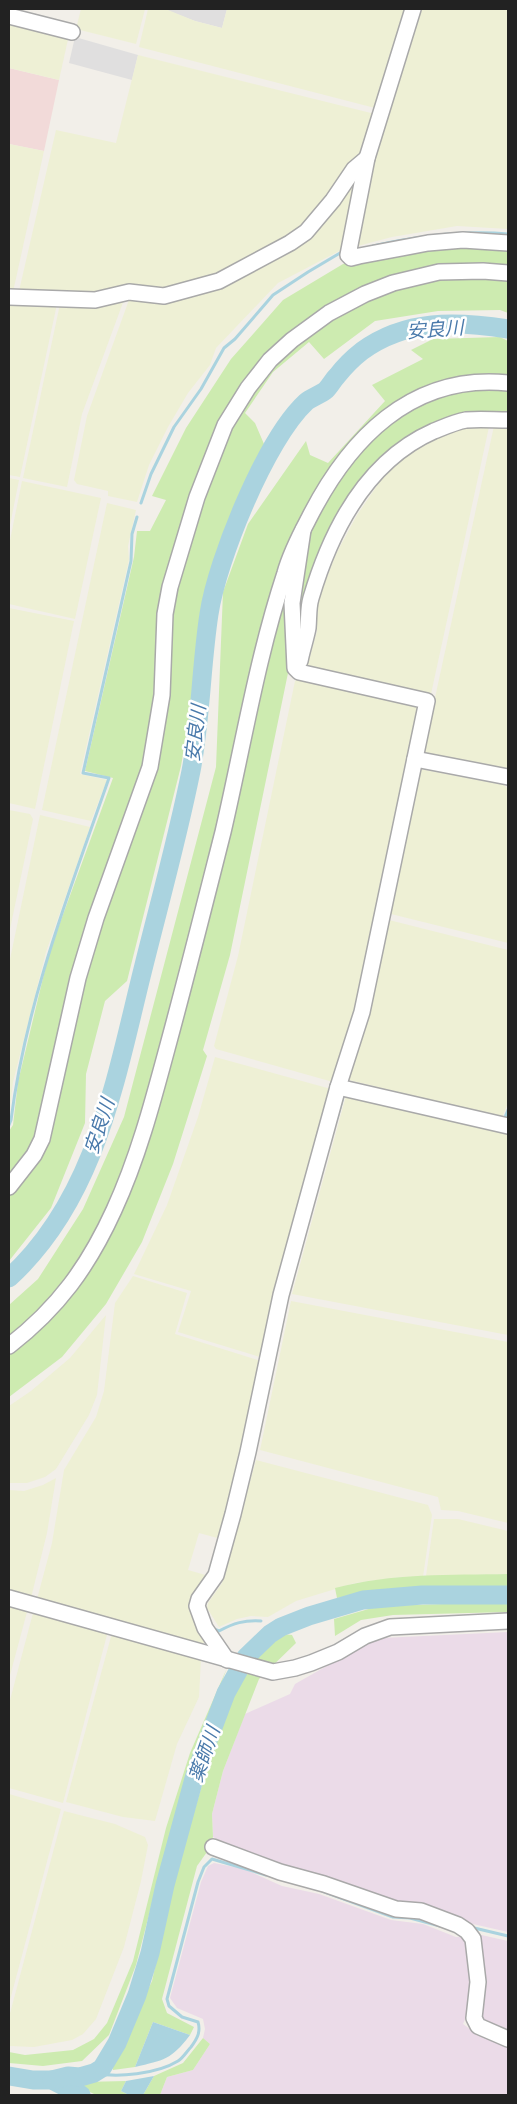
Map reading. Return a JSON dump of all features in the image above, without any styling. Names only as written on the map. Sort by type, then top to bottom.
[{"type":"street","points":[[414,9],[367,158],[348,255],[351,258],[428,243],[462,240],[508,243]]},
{"type":"street","points":[[9,16],[72,32]]},
{"type":"street","points":[[9,297],[95,300],[129,292],[164,296],[220,281],[290,243],[306,232],[333,200],[354,169],[367,158]]},
{"type":"street","points":[[9,1187],[34,1156],[42,1139],[78,978],[96,918],[150,767],[162,695],[165,614],[170,587],[196,497],[225,425],[248,388],[270,360],[292,340],[329,313],[365,294],[393,283],[439,272],[483,270],[508,273]]},
{"type":"street","points":[[9,1346],[52,1308],[77,1277],[104,1232],[124,1186],[160,1076],[196,941],[227,812],[251,697],[285,571],[320,495],[363,437],[392,413],[413,400],[442,389],[473,382],[508,383]]},
{"type":"street","points":[[299,672],[308,625],[310,598],[328,549],[355,498],[392,456],[417,438],[465,420],[508,420]]},
{"type":"street","points":[[230,1660],[204,1628],[197,1606],[199,1599],[216,1575],[248,1452],[281,1295],[344,1089],[427,701],[299,672],[295,668],[292,603],[303,530]]},
{"type":"street","points":[[415,759],[508,777]]},
{"type":"street","points":[[344,1089],[508,1126]]},
{"type":"street","points":[[9,1598],[273,1672],[312,1663],[338,1652],[365,1636],[390,1627],[508,1622]]},
{"type":"street","points":[[213,1847],[280,1872],[324,1884],[396,1909],[421,1911],[463,1928],[473,1939],[478,1982],[474,2018],[478,2026],[508,2039]]},
{"type":"shaded area","points":[[163,9],[227,9],[222,28],[195,21]]},
{"type":"shaded area","points":[[75,37],[138,55],[132,80],[69,63]]},
{"type":"shaded area","points":[[9,68],[59,80],[44,151],[9,144]]},
{"type":"shaded area","points":[[508,1632],[508,1932],[398,1907],[254,1858],[213,1837],[212,1814],[223,1771],[245,1714],[290,1694],[295,1684],[362,1646],[382,1638]]},
{"type":"shaded area","points":[[214,1863],[244,1869],[282,1886],[319,1894],[391,1920],[423,1924],[456,1937],[462,1937],[466,1942],[472,1987],[469,2010],[463,2024],[478,2035],[508,2047],[508,2095],[160,2095],[167,2077],[193,2070],[210,2044],[203,2038],[205,2029],[203,2019],[177,2008],[170,1998],[201,1882],[208,1866]]},
{"type":"shaded area","points":[[477,1934],[508,1941],[508,2034],[484,2024],[478,2011]]},
{"type":"green space","points":[[81,9],[145,9],[136,44],[76,29]]},
{"type":"green space","points":[[148,9],[168,10],[195,21],[222,28],[227,9],[409,9],[375,108],[139,47]]},
{"type":"green space","points":[[419,9],[508,9],[508,229],[457,226],[392,237],[354,247],[375,158]]},
{"type":"green space","points":[[9,20],[69,35],[59,80],[9,68]]},
{"type":"green space","points":[[138,55],[375,114],[367,145],[303,229],[226,274],[179,287],[96,297],[19,291],[56,130],[116,143]]},
{"type":"green space","points":[[9,144],[44,151],[13,292],[9,295]]},
{"type":"green space","points":[[357,171],[345,248],[278,283],[216,348],[210,365],[188,393],[168,427],[149,465],[137,502],[108,496],[108,491],[77,484],[74,480],[87,416],[130,297],[181,297],[230,284],[274,258],[287,254],[322,221]]},
{"type":"green space","points":[[508,246],[508,313],[500,310],[438,311],[375,321],[324,359],[309,342],[273,372],[245,413],[255,423],[264,444],[217,550],[200,613],[192,702],[181,766],[127,981],[105,1001],[86,1074],[85,1123],[51,1208],[9,1261],[9,1131],[13,1125],[18,1082],[49,953],[113,778],[85,771],[134,557],[137,531],[150,531],[166,500],[152,496],[186,428],[231,359],[283,300],[343,264],[427,247]]},
{"type":"green space","points":[[125,297],[82,414],[67,487],[23,478],[60,304]]},
{"type":"green space","points":[[9,304],[57,304],[20,477],[9,475]]},
{"type":"green space","points":[[500,337],[508,341],[508,415],[464,417],[413,434],[371,471],[338,518],[303,638],[288,673],[230,955],[203,1050],[207,1056],[173,1164],[142,1242],[106,1304],[62,1357],[9,1397],[9,1305],[38,1279],[83,1209],[124,1117],[216,767],[223,592],[248,524],[306,441],[310,455],[328,463],[385,401],[372,385],[423,359],[411,350],[433,339]]},
{"type":"green space","points":[[494,426],[508,426],[508,773],[425,756],[423,753]]},
{"type":"green space","points":[[459,427],[489,427],[431,694],[307,667],[317,631],[315,608],[336,554],[357,515],[385,474],[407,452],[432,437]]},
{"type":"green space","points":[[9,478],[19,480],[9,530]]},
{"type":"green space","points":[[22,481],[101,498],[75,619],[9,604],[9,545]]},
{"type":"green space","points":[[107,503],[136,510],[128,546],[129,560],[80,774],[107,780],[91,821],[42,810]]},
{"type":"green space","points":[[9,608],[74,621],[35,809],[9,803]]},
{"type":"green space","points":[[299,678],[418,703],[420,708],[356,1009],[333,1082],[216,1049],[214,1046],[238,956],[295,681]]},
{"type":"green space","points":[[420,769],[504,785],[508,789],[508,943],[391,914]]},
{"type":"green space","points":[[9,810],[30,814],[33,819],[9,934]]},
{"type":"green space","points":[[40,815],[90,827],[46,952],[13,1082],[9,1118],[9,964]]},
{"type":"green space","points":[[389,920],[508,950],[508,1103],[501,1117],[349,1080],[371,1010]]},
{"type":"green space","points":[[215,1057],[331,1089],[263,1358],[178,1332],[191,1291],[134,1274],[167,1205],[198,1117]]},
{"type":"green space","points":[[347,1092],[508,1130],[508,1335],[292,1294]]},
{"type":"green space","points":[[133,1276],[187,1293],[175,1334],[264,1362],[221,1539],[199,1533],[188,1570],[209,1576],[195,1595],[207,1640],[202,1644],[37,1599],[52,1543],[64,1470],[96,1417],[104,1391],[115,1303]]},
{"type":"green space","points":[[291,1301],[508,1342],[508,1523],[458,1511],[441,1510],[438,1497],[260,1450]]},
{"type":"green space","points":[[106,1315],[97,1395],[89,1415],[56,1469],[45,1477],[27,1483],[9,1483],[9,1406],[31,1391],[70,1358]]},
{"type":"green space","points":[[256,1460],[428,1505],[432,1515],[423,1577],[401,1577],[355,1583],[296,1601],[268,1617],[251,1616],[237,1619],[219,1627],[207,1608],[208,1603],[222,1583]]},
{"type":"green space","points":[[56,1478],[47,1533],[31,1598],[9,1592],[9,1490],[24,1491],[43,1485]]},
{"type":"green space","points":[[434,1519],[458,1519],[508,1531],[508,1574],[426,1576]]},
{"type":"green space","points":[[508,1574],[508,1587],[380,1591],[337,1598],[335,1588],[399,1577]]},
{"type":"green space","points":[[508,1602],[508,1612],[393,1615],[361,1620],[335,1636],[334,1619],[379,1606]]},
{"type":"green space","points":[[9,1604],[26,1608],[27,1612],[9,1679]]},
{"type":"green space","points":[[36,1612],[108,1631],[63,1803],[9,1788],[9,1704],[33,1613]]},
{"type":"green space","points":[[112,1633],[201,1659],[199,1697],[177,1744],[155,1821],[123,1817],[66,1802]]},
{"type":"green space","points":[[282,1634],[292,1635],[296,1643],[259,1679],[223,1771],[212,1814],[213,1837],[207,1852],[197,1866],[162,1999],[167,2013],[194,2027],[190,2035],[153,2022],[135,2067],[113,2070],[112,2064],[152,1981],[175,1877],[217,1734],[236,1687],[266,1644]]},
{"type":"green space","points":[[227,1668],[193,1758],[165,1853],[136,1965],[109,2035],[82,2061],[43,2066],[9,2063],[9,2052],[25,2055],[73,2050],[94,2039],[107,2023],[133,1961],[166,1828],[190,1753]]},
{"type":"green space","points":[[9,1794],[61,1809],[9,2004]]},
{"type":"green space","points":[[64,1811],[115,1824],[145,1837],[148,1845],[141,1881],[124,1947],[96,2019],[83,2034],[72,2040],[34,2047],[9,2046],[9,2017]]},
{"type":"green space","points":[[203,2038],[210,2044],[193,2070],[167,2077],[160,2095],[143,2095],[154,2076],[183,2063]]},
{"type":"green space","points":[[126,2081],[121,2091],[129,2095],[96,2095],[82,2088],[83,2082]]},
{"type":"water","points":[[153,2022],[190,2035],[177,2050],[166,2058],[135,2067]]},
{"type":"water","points":[[154,2076],[143,2095],[129,2095],[121,2091],[126,2081]]},
{"type":"waterway","points":[[373,246],[440,235],[508,234]]},
{"type":"waterway","points":[[141,503],[151,474],[174,427],[201,389],[224,348],[235,339],[273,295],[340,253]]},
{"type":"waterway","name":"安良川","points":[[9,1278],[39,1246],[63,1211],[83,1173],[99,1133],[112,1092],[175,844],[191,771],[197,732],[206,634],[214,591],[233,533],[260,471],[275,443],[306,402],[326,390],[352,360],[362,351],[379,341],[396,333],[432,325],[451,324],[508,329]]},
{"type":"waterway","points":[[9,1125],[27,1033],[38,989],[65,904],[109,778],[83,773],[131,561],[132,534],[137,517]]},
{"type":"waterway","points":[[337,1118],[344,1093]]},
{"type":"waterway","points":[[502,1120],[508,1110]]},
{"type":"waterway","name":"薬師川","points":[[52,2080],[68,2076],[80,2077],[94,2073],[102,2068],[117,2043],[137,1995],[150,1953],[165,1885],[195,1775],[226,1693],[246,1657],[270,1634],[281,1627],[309,1616],[363,1600],[422,1595],[508,1595]]},
{"type":"waterway","points":[[214,1629],[219,1631],[239,1623],[261,1621]]},
{"type":"waterway","points":[[94,2073],[125,2075],[148,2072],[178,2061],[191,2047],[199,2032],[198,2022],[182,2017],[169,2006],[167,1999],[198,1882],[204,1867],[212,1859],[266,1875]]},
{"type":"waterway","points":[[322,1891],[393,1917],[410,1918],[440,1926]]},
{"type":"waterway","points":[[470,1927],[508,1936]]},
{"type":"waterway","points":[[9,2076],[33,2080],[52,2080],[81,2095]]}]
